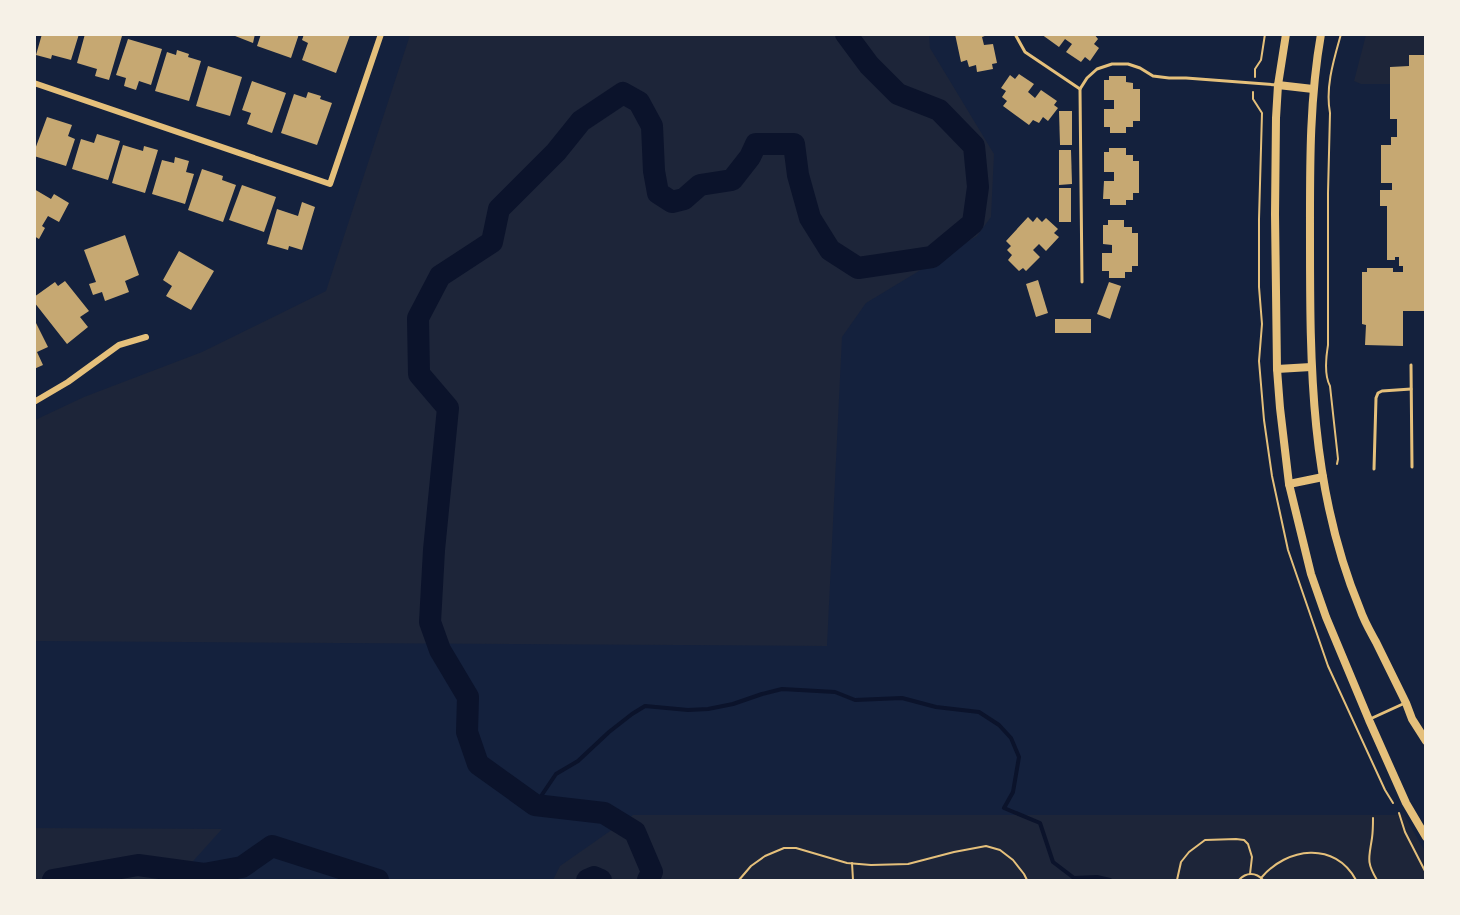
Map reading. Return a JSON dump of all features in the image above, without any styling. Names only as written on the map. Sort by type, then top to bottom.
[{"type":"main road","points":[[1286,34],[1278,85],[1275,213],[1277,369],[1290,484],[1311,573],[1326,617],[1406,803],[1425,837]]},
{"type":"main road","points":[[1321,34],[1310,127],[1310,181],[1311,367],[1314,414],[1323,477],[1330,514],[1360,610],[1412,719],[1425,741]]},
{"type":"main road","points":[[1278,85],[1313,89]]},
{"type":"main road","points":[[1277,369],[1311,367]]},
{"type":"main road","points":[[1290,484],[1323,477]]},
{"type":"street","points":[[34,82],[330,184],[381,34]]},
{"type":"street","points":[[34,402],[68,382],[119,345],[146,337]]},
{"type":"lane","points":[[1016,34],[1025,52],[1080,89]]},
{"type":"lane","points":[[1082,282],[1080,89],[1087,78],[1097,69],[1112,64],[1128,64],[1153,76],[1278,85]]},
{"type":"lane","points":[[1411,365],[1412,467]]},
{"type":"lane","points":[[1374,469],[1378,393],[1412,389]]},
{"type":"lane","points":[[1369,720],[1406,703]]},
{"type":"path","points":[[1265,34],[1260,60],[1255,69],[1253,99],[1262,113],[1259,230],[1259,287],[1262,324],[1259,361],[1267,446],[1288,550],[1329,666],[1385,790],[1394,804]]},
{"type":"path","points":[[1336,464],[1338,459],[1326,355],[1328,345],[1330,113],[1328,104],[1330,78],[1341,34]]},
{"type":"path","points":[[1399,812],[1405,832],[1425,873]]},
{"type":"path","points":[[1373,818],[1369,859],[1370,869],[1377,880]]},
{"type":"path","points":[[1177,880],[1181,862],[1189,852],[1206,840],[1236,838],[1244,840],[1248,844],[1252,857],[1250,874]]},
{"type":"path","points":[[739,880],[751,866],[765,856],[784,848],[871,866],[908,864],[986,846],[999,850],[1013,860],[1027,880]]},
{"type":"path","points":[[1239,880],[1250,874],[1262,879],[1273,866],[1283,859],[1300,854],[1318,853],[1342,863],[1356,880]]},
{"type":"path","points":[[852,863],[853,880]]},
{"type":"shaded area","points":[[410,35],[929,35],[930,48],[994,154],[991,217],[977,236],[866,303],[842,337],[827,646],[35,641],[35,420],[84,397],[202,352],[326,291]]},
{"type":"shaded area","points":[[1366,35],[1425,35],[1425,55],[1409,55],[1409,66],[1390,67],[1390,84],[1361,84],[1354,81]]},
{"type":"shaded area","points":[[633,815],[1404,815],[1426,853],[1425,880],[553,880],[560,866]]},
{"type":"shaded area","points":[[35,828],[222,829],[176,880],[35,880]]},
{"type":"building","points":[[42,34],[79,34],[71,60],[52,55],[51,59],[36,55]]},
{"type":"building","points":[[85,34],[122,36],[109,80],[95,76],[97,69],[77,63]]},
{"type":"building","points":[[230,34],[255,34],[253,43]]},
{"type":"building","points":[[261,34],[299,34],[291,58],[257,46]]},
{"type":"building","points":[[304,34],[350,35],[336,73],[302,60],[308,43],[302,40]]},
{"type":"building","points":[[955,34],[990,34],[982,37],[984,45],[993,44],[997,63],[992,64],[993,69],[977,72],[976,65],[969,67],[967,60],[961,62]]},
{"type":"building","points":[[1041,34],[1094,34],[1098,39],[1094,44],[1099,48],[1090,61],[1085,57],[1081,62],[1066,52],[1072,44],[1065,39],[1059,47]]},
{"type":"building","points":[[128,39],[162,49],[151,85],[139,81],[136,90],[124,86],[126,78],[116,75]]},
{"type":"building","points":[[177,50],[201,61],[189,101],[155,91],[167,52],[176,55]]},
{"type":"building","points":[[1409,55],[1426,55],[1426,118],[1424,118],[1426,259],[1424,259],[1424,269],[1426,269],[1426,311],[1403,311],[1403,346],[1365,345],[1366,325],[1362,324],[1362,272],[1367,272],[1367,268],[1393,268],[1393,272],[1403,272],[1403,266],[1399,266],[1399,257],[1395,257],[1395,260],[1387,260],[1387,206],[1380,206],[1380,190],[1392,190],[1392,183],[1381,183],[1381,145],[1391,145],[1391,137],[1397,137],[1397,119],[1390,119],[1390,67],[1409,66]]},
{"type":"building","points":[[208,66],[242,77],[230,116],[196,106]]},
{"type":"building","points":[[1019,74],[1034,84],[1028,92],[1035,98],[1041,90],[1057,101],[1054,105],[1058,108],[1048,121],[1043,117],[1039,123],[1033,120],[1029,125],[1003,106],[1007,101],[1002,97],[1006,91],[1001,88],[1010,75],[1015,79]]},
{"type":"building","points":[[1109,76],[1126,76],[1126,82],[1133,83],[1133,89],[1140,89],[1140,121],[1133,121],[1133,127],[1126,127],[1126,133],[1110,133],[1110,127],[1104,127],[1104,109],[1114,109],[1114,100],[1104,100],[1104,80],[1109,80]]},
{"type":"building","points":[[252,81],[286,93],[272,133],[247,124],[251,113],[242,110]]},
{"type":"building","points":[[308,92],[332,103],[317,145],[281,133],[294,94],[306,98]]},
{"type":"building","points":[[1059,111],[1072,111],[1072,145],[1060,145]]},
{"type":"building","points":[[47,117],[72,125],[68,136],[75,139],[66,166],[34,156]]},
{"type":"building","points":[[97,134],[120,141],[108,180],[72,169],[81,139],[94,143]]},
{"type":"building","points":[[123,145],[143,151],[144,146],[158,150],[145,193],[112,183]]},
{"type":"building","points":[[1109,148],[1126,148],[1126,155],[1133,155],[1133,161],[1139,161],[1139,193],[1133,193],[1133,200],[1126,200],[1126,205],[1110,205],[1110,199],[1103,199],[1104,181],[1114,181],[1114,172],[1104,172],[1104,152],[1109,152]]},
{"type":"building","points":[[1059,150],[1071,150],[1072,184],[1059,185]]},
{"type":"building","points":[[175,157],[189,161],[186,172],[194,174],[185,204],[152,194],[162,160],[174,163]]},
{"type":"building","points":[[202,169],[223,176],[222,180],[236,185],[223,222],[188,210]]},
{"type":"building","points":[[242,185],[276,197],[264,232],[229,220]]},
{"type":"building","points":[[1059,188],[1071,188],[1071,222],[1059,222]]},
{"type":"building","points":[[34,189],[51,199],[54,194],[69,203],[59,222],[48,216],[42,226],[45,228],[39,239],[34,236]]},
{"type":"building","points":[[302,202],[315,207],[302,250],[289,246],[288,250],[267,244],[277,209],[298,216]]},
{"type":"building","points":[[1028,217],[1033,222],[1037,217],[1042,222],[1046,218],[1058,229],[1054,233],[1059,237],[1046,251],[1039,244],[1033,250],[1040,257],[1026,271],[1023,268],[1019,271],[1008,260],[1012,255],[1007,250],[1011,246],[1006,241]]},
{"type":"building","points":[[1108,220],[1124,220],[1124,227],[1132,227],[1132,233],[1138,233],[1138,266],[1132,266],[1132,272],[1125,272],[1125,278],[1109,278],[1109,271],[1102,271],[1102,253],[1112,253],[1112,245],[1103,244],[1103,225],[1108,225]]},
{"type":"building","points":[[125,235],[139,275],[125,281],[129,292],[105,301],[102,292],[93,295],[89,284],[96,282],[84,250]]},
{"type":"building","points":[[179,251],[214,271],[191,310],[166,296],[172,286],[163,280]]},
{"type":"building","points":[[1038,280],[1048,313],[1036,317],[1026,284]]},
{"type":"building","points":[[65,281],[89,311],[80,317],[88,327],[67,344],[34,302],[34,297],[55,282],[58,286]]},
{"type":"building","points":[[1109,282],[1121,286],[1110,319],[1097,314]]},
{"type":"building","points":[[34,319],[48,347],[37,352],[43,365],[34,369]]},
{"type":"building","points":[[1055,319],[1091,319],[1091,333],[1055,333]]},
{"type":"waterway","points":[[648,880],[652,872],[635,832],[604,813],[535,805],[478,764],[467,732],[468,697],[440,650],[430,622],[434,550],[448,408],[419,374],[418,318],[440,276],[492,242],[499,209],[556,152],[581,121],[623,93],[639,102],[652,126],[654,171],[658,193],[672,202],[684,199],[700,185],[732,180],[750,157],[756,144],[794,144],[798,175],[810,218],[830,250],[858,268],[932,257],[973,223],[978,187],[974,146],[939,110],[898,94],[869,65],[846,34]]},
{"type":"waterway","points":[[535,805],[556,774],[578,761],[609,732],[645,706],[688,710],[708,709],[782,689],[835,692],[855,700],[902,698],[936,707],[979,712],[999,725],[1011,738],[1019,757],[1013,792],[1004,808],[1040,823],[1053,862],[1074,878],[1097,877],[1110,880]]},
{"type":"waterway","points":[[53,880],[138,865],[204,874],[242,867],[272,846],[378,880]]},
{"type":"waterway","points":[[587,880],[594,877],[601,880]]}]
